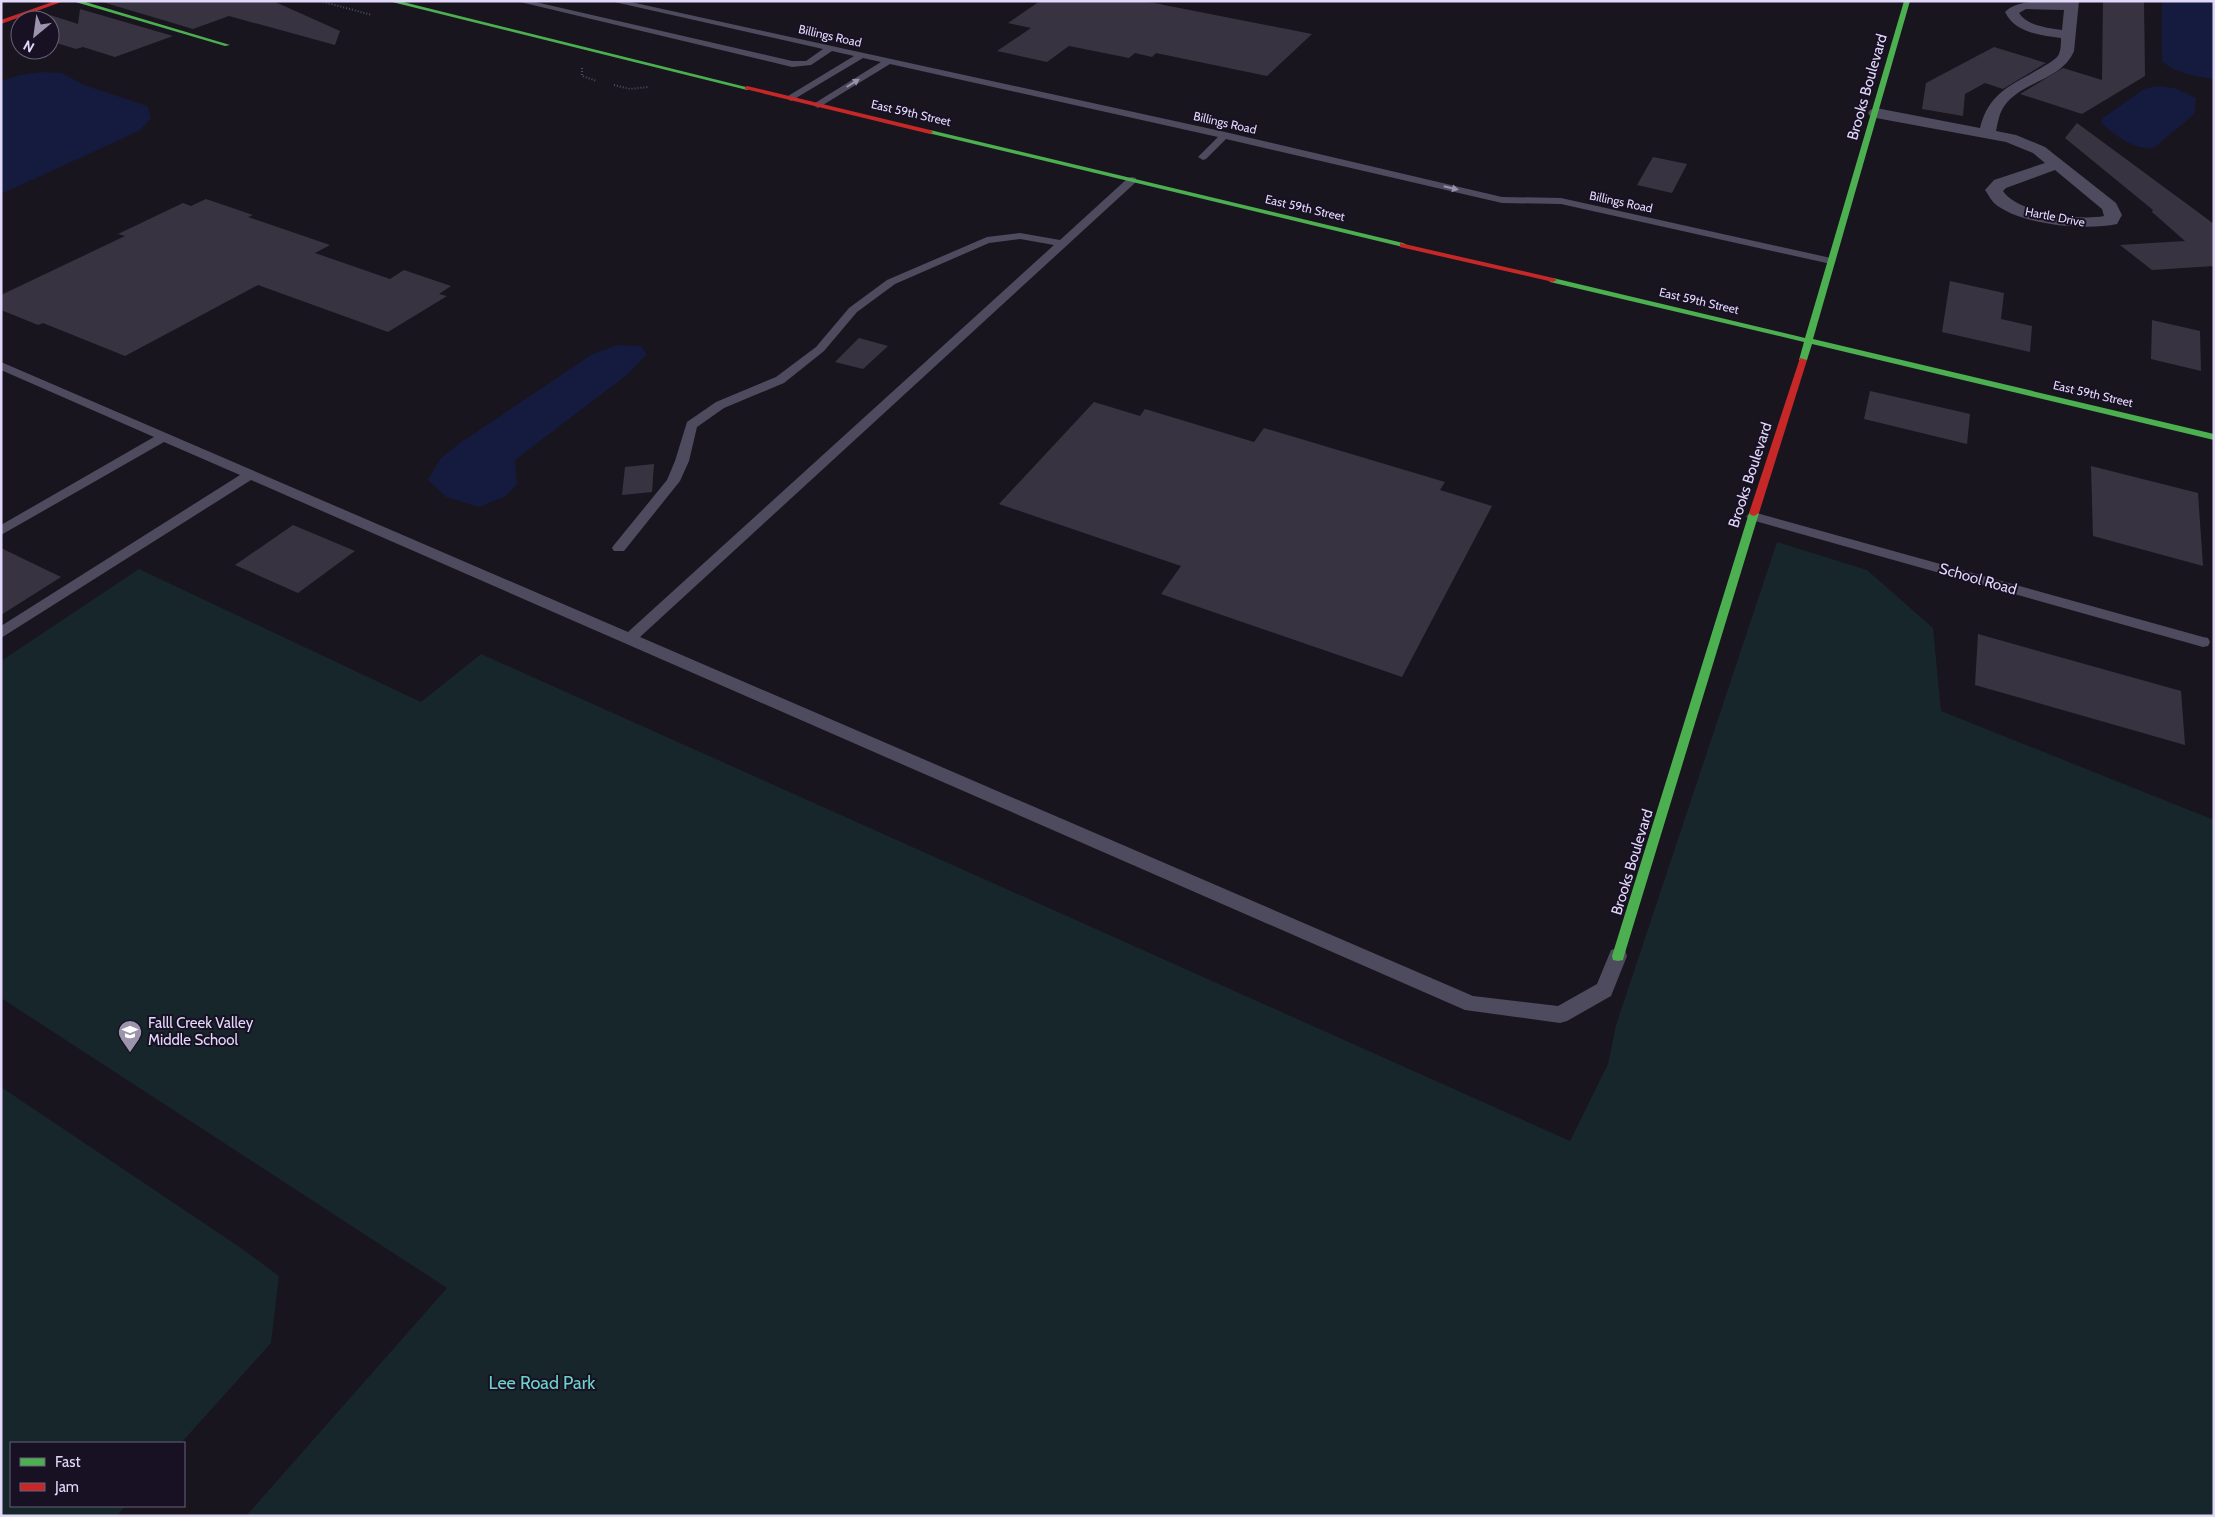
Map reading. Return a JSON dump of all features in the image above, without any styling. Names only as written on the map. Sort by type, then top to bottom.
[{"type":"street","points":[[1,22],[62,1]]},
{"type":"street","points":[[75,1],[227,45]]},
{"type":"street","name":"East 59th Street","points":[[391,1],[833,109],[2214,437]]},
{"type":"street","name":"Brooks Boulevard","points":[[1618,956],[1752,516],[1808,341],[1876,113],[1907,1]]},
{"type":"street","points":[[1987,133],[1991,113],[2001,99],[2060,62],[2067,53],[2072,4],[2040,3],[2015,7],[2012,12],[2014,17],[2024,24],[2048,32],[2068,35]]},
{"type":"street","name":"Hartle Drive","points":[[1876,113],[1987,133],[2028,144],[2057,164],[2110,207],[2113,215],[2111,220],[2095,224],[2080,223],[2039,215],[2010,206],[1996,196],[1994,190],[2000,184],[2057,164]]},
{"type":"lane","points":[[520,1],[792,64],[808,63],[830,49]]},
{"type":"lane","points":[[540,6],[550,1]]},
{"type":"lane","name":"Billings Road","points":[[614,1],[1225,135],[1502,200],[1561,201],[1831,261]]},
{"type":"lane","points":[[791,98],[860,56]]},
{"type":"lane","points":[[818,105],[887,62]]},
{"type":"lane","points":[[884,76],[900,65]]},
{"type":"lane","points":[[833,109],[848,100]]},
{"type":"lane","points":[[1203,157],[1225,135]]},
{"type":"lane","points":[[630,638],[1132,180]]},
{"type":"lane","points":[[619,548],[673,481],[682,461],[691,425],[720,405],[780,380],[820,348],[853,310],[891,282],[987,240],[1020,236],[1063,244]]},
{"type":"lane","points":[[1,366],[1472,1004],[1560,1015],[1604,990],[1618,956]]},
{"type":"lane","points":[[1,531],[165,436]]},
{"type":"lane","points":[[1,633],[251,474]]},
{"type":"lane","name":"School Road","points":[[1752,516],[2203,642]]},
{"type":"path","points":[[320,1],[375,16]]},
{"type":"green space","name":"Lee Road Park","points":[[1777,542],[1867,570],[1933,628],[1941,711],[2214,820],[2214,1516],[246,1516],[447,1288],[1,998],[1,661],[139,569],[421,702],[481,654],[1570,1141],[1608,1064],[1616,1025]]},
{"type":"green space","points":[[1,1087],[241,1248],[279,1276],[271,1343],[182,1442],[10,1442],[10,1507],[124,1507],[117,1516],[1,1516]]},
{"type":"water","points":[[2162,1],[2214,1],[2214,79],[2180,72],[2162,61]]},
{"type":"water","points":[[43,72],[62,73],[84,85],[147,106],[151,118],[139,131],[1,194],[1,81],[20,75]]},
{"type":"water","points":[[2156,86],[2175,88],[2196,98],[2194,114],[2155,147],[2148,148],[2133,145],[2101,123],[2103,118],[2144,89]]},
{"type":"water","points":[[617,345],[640,346],[647,354],[628,374],[515,460],[517,484],[506,496],[479,507],[446,497],[428,480],[441,458],[460,443],[591,355]]},
{"type":"building","points":[[99,1],[273,1],[340,31],[335,45],[229,16],[193,29]]},
{"type":"building","points":[[1040,1],[1144,1],[1312,34],[1267,76],[1156,53],[1152,57],[1135,53],[1129,58],[1069,46],[1047,62],[997,51],[1031,28],[1008,23]]},
{"type":"building","points":[[2103,1],[2144,1],[2145,76],[2082,114],[2020,94],[2063,68],[2102,80]]},
{"type":"building","points":[[80,9],[173,36],[115,57],[83,47],[76,49],[60,44],[60,18],[78,24]]},
{"type":"building","points":[[1994,47],[2046,63],[2003,89],[1985,83],[1965,94],[1963,116],[1922,109],[1926,83]]},
{"type":"building","points":[[2077,123],[2214,224],[2214,266],[2152,270],[2120,245],[2185,241],[2152,212],[2153,210],[2065,138]]},
{"type":"building","points":[[1653,157],[1687,164],[1672,193],[1637,185]]},
{"type":"building","points":[[206,199],[253,215],[248,217],[330,245],[315,253],[390,279],[404,270],[451,286],[439,294],[447,296],[388,332],[258,285],[125,356],[43,323],[38,325],[1,310],[1,295],[125,236],[118,234],[183,203],[191,206]]},
{"type":"building","points":[[1950,281],[2004,293],[2001,319],[2032,326],[2030,352],[1942,332]]},
{"type":"building","points":[[2152,320],[2200,331],[2201,371],[2151,359]]},
{"type":"building","points":[[859,338],[888,346],[863,369],[835,362]]},
{"type":"building","points":[[1870,391],[1970,414],[1967,444],[1864,419]]},
{"type":"building","points":[[1094,402],[1140,416],[1145,409],[1254,442],[1264,428],[1445,482],[1440,490],[1492,506],[1402,677],[1161,594],[1181,566],[999,504]]},
{"type":"building","points":[[654,464],[652,492],[622,495],[625,467]]},
{"type":"building","points":[[2091,466],[2198,493],[2203,566],[2093,536]]},
{"type":"building","points":[[293,525],[355,551],[298,593],[235,565]]},
{"type":"building","points":[[1,548],[61,577],[1,615]]},
{"type":"building","points":[[1978,634],[2181,691],[2185,745],[1975,685]]},
{"type":"traffic: fast","points":[[75,1],[227,45]]},
{"type":"traffic: fast","points":[[391,1],[747,88]]},
{"type":"traffic: fast","points":[[1803,360],[1907,1]]},
{"type":"traffic: fast","points":[[930,132],[1403,245]]},
{"type":"traffic: fast","points":[[1553,280],[2214,437]]},
{"type":"traffic: fast","points":[[1618,956],[1754,513]]},
{"type":"traffic: jam","points":[[1,22],[61,1]]},
{"type":"traffic: jam","points":[[747,88],[930,132]]},
{"type":"traffic: jam","points":[[1403,245],[1553,280]]},
{"type":"traffic: jam","points":[[1754,513],[1803,360]]},
{"type":"place","name":"Falll Creek Valley Middle School","points":[[130,1053]]}]
